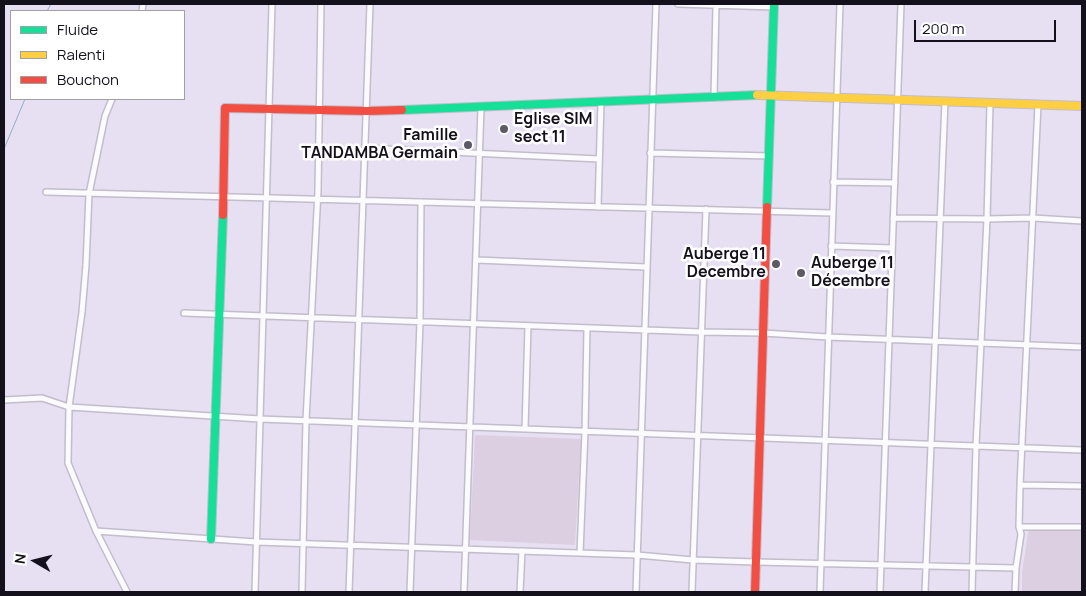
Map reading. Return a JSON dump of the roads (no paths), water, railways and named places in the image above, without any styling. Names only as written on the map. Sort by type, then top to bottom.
[{"type":"main road","points":[[755,592],[774,5]]},
{"type":"main road","points":[[211,539],[224,197],[225,108],[366,111],[481,108],[772,95],[1082,106]]},
{"type":"street","points":[[255,592],[272,4]]},
{"type":"street","points":[[302,592],[306,420],[317,200],[321,4]]},
{"type":"street","points":[[349,592],[370,4]]},
{"type":"street","points":[[636,592],[656,4]]},
{"type":"street","points":[[678,4],[774,5]]},
{"type":"street","points":[[820,592],[840,4]]},
{"type":"street","points":[[880,592],[900,4]]},
{"type":"street","points":[[714,97],[716,5]]},
{"type":"street","points":[[112,100],[105,116],[89,194],[82,312],[69,407],[68,463],[96,531],[127,592]]},
{"type":"street","points":[[598,207],[601,102]]},
{"type":"street","points":[[925,592],[945,102]]},
{"type":"street","points":[[972,592],[990,104]]},
{"type":"street","points":[[1015,592],[1021,534],[1019,527],[1020,485],[1038,105]]},
{"type":"street","points":[[464,592],[481,108]]},
{"type":"street","points":[[365,148],[599,159]]},
{"type":"street","points":[[650,152],[770,156]]},
{"type":"street","points":[[833,182],[895,183]]},
{"type":"street","points":[[46,192],[832,213]]},
{"type":"street","points":[[410,592],[420,322],[421,202]]},
{"type":"street","points":[[692,592],[700,332],[706,209]]},
{"type":"street","points":[[893,218],[1033,218],[1082,221]]},
{"type":"street","points":[[831,246],[892,248]]},
{"type":"street","points":[[476,260],[646,267]]},
{"type":"street","points":[[184,313],[763,333],[1082,347]]},
{"type":"street","points":[[525,429],[528,326]]},
{"type":"street","points":[[580,553],[585,432],[586,328]]},
{"type":"street","points":[[4,400],[42,398],[69,407],[260,419],[1082,450]]},
{"type":"street","points":[[1020,485],[1082,486]]},
{"type":"street","points":[[1019,527],[1082,528]]},
{"type":"street","points":[[96,531],[256,542],[637,555],[693,560],[1016,568]]},
{"type":"street","points":[[520,592],[522,551]]},
{"type":"waterway","points":[[48,10],[51,4]]},
{"type":"waterway","points":[[4,149],[25,100]]},
{"type":"place","name":"Eglise SIM sect 11","points":[[504,129]]},
{"type":"place","name":"Famille TANDAMBA Germain","points":[[468,145]]},
{"type":"place","name":"Auberge 11 Decembre","points":[[776,264]]},
{"type":"place","name":"Auberge 11 Décembre","points":[[801,273]]}]
